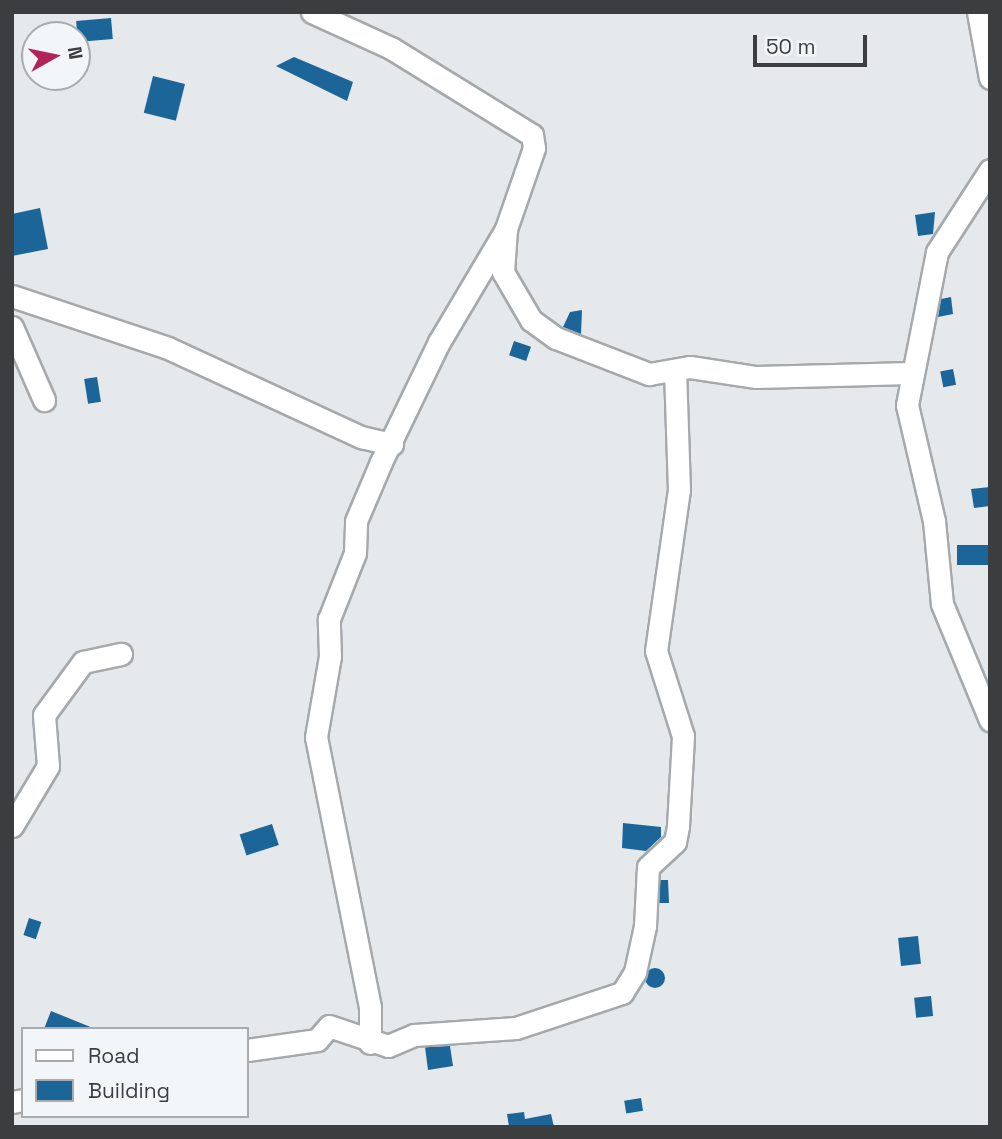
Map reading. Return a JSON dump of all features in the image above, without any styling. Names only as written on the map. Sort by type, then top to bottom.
[{"type":"street","points":[[312,12],[344,18],[532,135],[534,148],[506,229],[439,342],[356,521],[355,553],[329,619],[330,656],[317,702],[316,737],[370,1007],[370,1043]]},
{"type":"street","points":[[978,12],[990,78]]},
{"type":"street","points":[[990,170],[937,252],[923,344],[911,373],[906,405],[934,521],[942,604],[990,720]]},
{"type":"street","points":[[506,229],[503,271],[531,320],[628,370],[706,368],[756,377],[911,373]]},
{"type":"street","points":[[12,296],[168,348],[361,437],[392,443]]},
{"type":"street","points":[[12,327],[44,400]]},
{"type":"street","points":[[248,1050],[317,1041],[329,1026],[341,1026],[370,1043],[516,1028],[604,1002],[622,993],[635,972],[648,867],[675,842],[678,826],[683,736],[656,651],[680,490],[675,370]]},
{"type":"street","points":[[12,826],[48,766],[44,715],[83,662],[121,654]]},
{"type":"building","points":[[111,18],[113,39],[91,41],[91,21],[77,21]]},
{"type":"building","points":[[294,57],[353,82],[347,101],[276,66]]},
{"type":"building","points":[[153,76],[185,84],[176,121],[144,113]]},
{"type":"building","points":[[40,208],[48,249],[12,256],[12,214]]},
{"type":"building","points":[[935,212],[933,234],[918,236],[915,215]]},
{"type":"building","points":[[951,297],[953,314],[938,317],[941,299]]},
{"type":"building","points":[[582,310],[581,334],[563,327],[570,312]]},
{"type":"building","points":[[514,341],[531,347],[526,361],[509,355]]},
{"type":"building","points":[[953,369],[956,385],[943,387],[940,371]]},
{"type":"building","points":[[97,377],[101,402],[88,404],[84,379]]},
{"type":"building","points":[[990,487],[990,506],[974,508],[971,489]]},
{"type":"building","points":[[957,545],[990,545],[990,565],[957,565]]},
{"type":"building","points":[[623,823],[661,827],[661,837],[646,851],[622,848]]},
{"type":"building","points":[[272,824],[279,845],[246,855],[240,835]]},
{"type":"building","points":[[660,880],[668,880],[669,903],[659,903]]},
{"type":"building","points":[[29,918],[41,922],[36,939],[23,935]]},
{"type":"building","points":[[918,936],[921,964],[901,966],[898,938]]},
{"type":"building","points":[[651,968],[659,968],[665,978],[659,988],[651,988],[645,982],[645,974]]},
{"type":"building","points":[[931,996],[933,1016],[916,1018],[914,998]]},
{"type":"building","points":[[51,1011],[91,1027],[45,1027]]},
{"type":"building","points":[[450,1046],[453,1066],[428,1070],[425,1047]]},
{"type":"building","points":[[641,1098],[643,1111],[626,1113],[624,1101]]},
{"type":"building","points":[[524,1112],[525,1119],[551,1114],[554,1127],[509,1127],[507,1114]]}]
